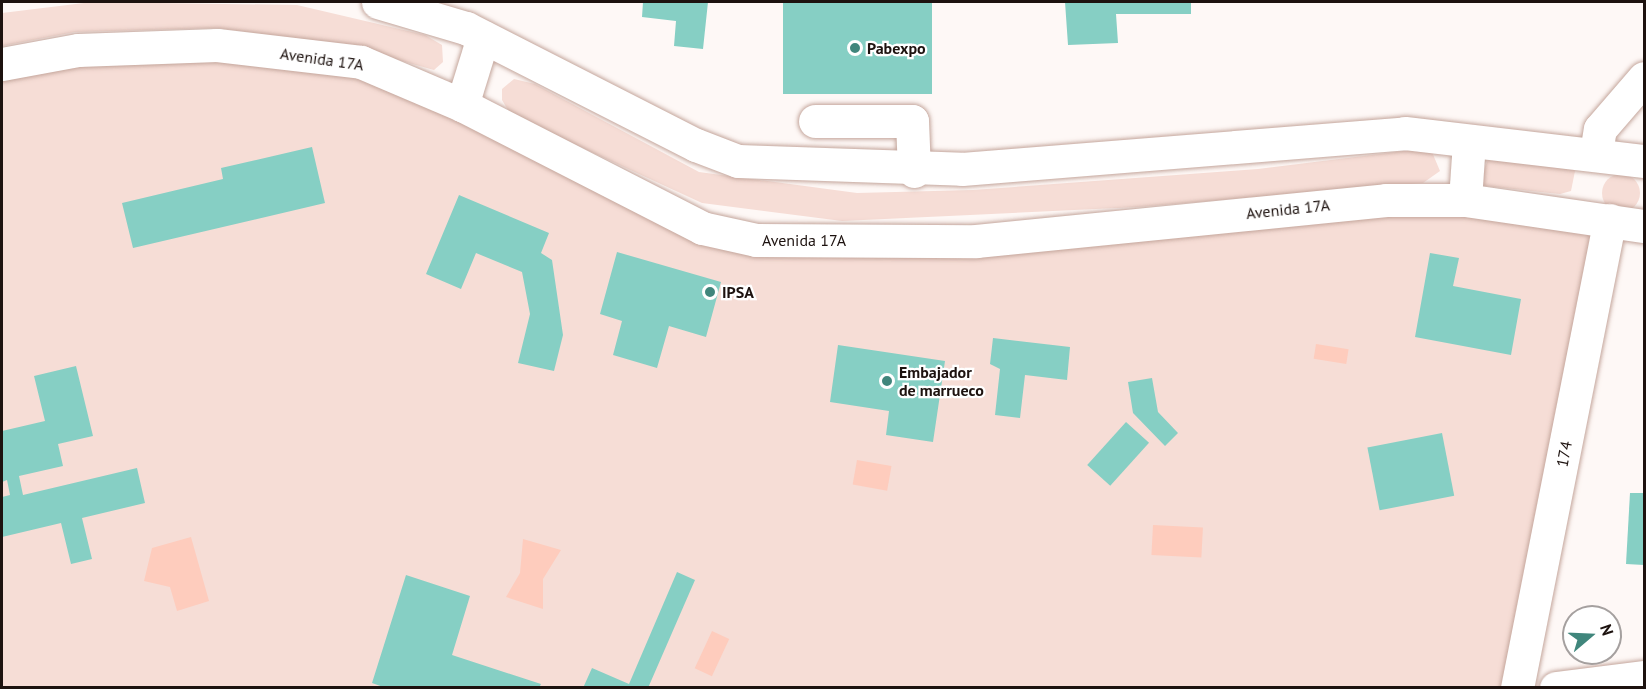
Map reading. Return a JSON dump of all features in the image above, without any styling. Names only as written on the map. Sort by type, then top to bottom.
[{"type":"main road","points":[[378,2],[483,37],[696,145],[738,161],[914,171],[1405,133],[1596,153],[1644,162]]},
{"type":"main road","points":[[462,105],[483,37]]},
{"type":"main road","name":"Avenida 17A","points":[[2,64],[78,50],[217,45],[361,62],[462,105],[702,228],[756,240],[976,241],[1386,200],[1465,200],[1644,226]]},
{"type":"main road","points":[[1596,153],[1600,129],[1644,78]]},
{"type":"main road","points":[[816,121],[912,122],[914,171]]},
{"type":"main road","points":[[1465,200],[1469,141]]},
{"type":"main road","name":"174","points":[[1517,687],[1610,220]]},
{"type":"main road","points":[[1556,687],[1644,677]]},
{"type":"shaded area","points":[[92,2],[297,5],[425,35],[442,45],[443,62],[434,70],[348,46],[217,28],[75,32],[2,46],[2,13]]},
{"type":"shaded area","points":[[78,50],[361,62],[756,240],[1386,200],[1610,220],[1517,687],[2,688],[2,64]]},
{"type":"shaded area","points":[[514,79],[535,84],[699,172],[857,193],[973,190],[1258,169],[1420,149],[1432,152],[1440,171],[1423,183],[1138,207],[842,221],[702,203],[511,115],[502,100],[502,89]]},
{"type":"shaded area","points":[[1550,158],[1565,161],[1575,171],[1571,191],[1560,194],[1485,186],[1480,178],[1488,160]]},
{"type":"shaded area","points":[[1621,174],[1634,180],[1640,193],[1634,206],[1621,212],[1608,206],[1602,193],[1608,180]]},
{"type":"shaded area","points":[[1316,344],[1349,349],[1346,364],[1314,359]]},
{"type":"shaded area","points":[[857,460],[891,466],[887,491],[853,485]]},
{"type":"shaded area","points":[[1153,525],[1203,528],[1201,558],[1151,555]]},
{"type":"shaded area","points":[[191,537],[209,601],[177,611],[170,587],[144,581],[152,548]]},
{"type":"shaded area","points":[[523,539],[561,550],[543,579],[543,609],[506,597],[520,573]]},
{"type":"shaded area","points":[[712,631],[729,639],[712,676],[695,668]]},
{"type":"building","points":[[643,2],[708,2],[703,49],[674,46],[676,21],[642,17]]},
{"type":"building","name":"Pabexpo","points":[[783,2],[932,2],[932,94],[783,94]]},
{"type":"building","points":[[1065,2],[1191,2],[1191,14],[1116,14],[1118,43],[1068,45]]},
{"type":"building","points":[[312,147],[325,203],[133,248],[122,203],[223,179],[221,168]]},
{"type":"building","points":[[459,195],[549,233],[541,253],[552,260],[563,335],[554,371],[518,363],[530,314],[522,272],[476,253],[461,289],[426,274]]},
{"type":"building","points":[[617,252],[721,282],[706,337],[669,326],[657,368],[613,355],[622,321],[600,314]]},
{"type":"building","points":[[1430,253],[1459,258],[1453,286],[1521,299],[1511,355],[1415,337]]},
{"type":"building","points":[[993,338],[1070,347],[1067,380],[1025,375],[1020,418],[995,415],[1000,369],[990,364]]},
{"type":"building","name":"Embajador de marrueco","points":[[838,345],[945,361],[933,442],[886,435],[889,411],[830,402]]},
{"type":"building","points":[[76,366],[93,436],[58,444],[63,466],[19,476],[23,495],[137,468],[145,503],[82,518],[92,559],[71,564],[61,523],[2,537],[2,497],[10,495],[7,480],[2,482],[2,431],[45,421],[34,376]]},
{"type":"building","points":[[1152,378],[1158,412],[1178,433],[1165,446],[1133,413],[1128,382]]},
{"type":"building","points":[[1126,422],[1149,443],[1110,486],[1087,465]]},
{"type":"building","points":[[1442,433],[1454,496],[1380,510],[1367,448]]},
{"type":"building","points":[[1630,493],[1644,493],[1644,565],[1626,564]]},
{"type":"building","points":[[677,572],[695,580],[648,688],[583,688],[592,668],[629,684]]},
{"type":"building","points":[[406,575],[470,596],[452,655],[541,684],[539,688],[386,688],[372,683]]},
{"type":"place","name":"Pabexpo","points":[[855,48]]},
{"type":"place","name":"IPSA","points":[[710,292]]},
{"type":"place","name":"Embajador de marrueco","points":[[887,381]]}]
